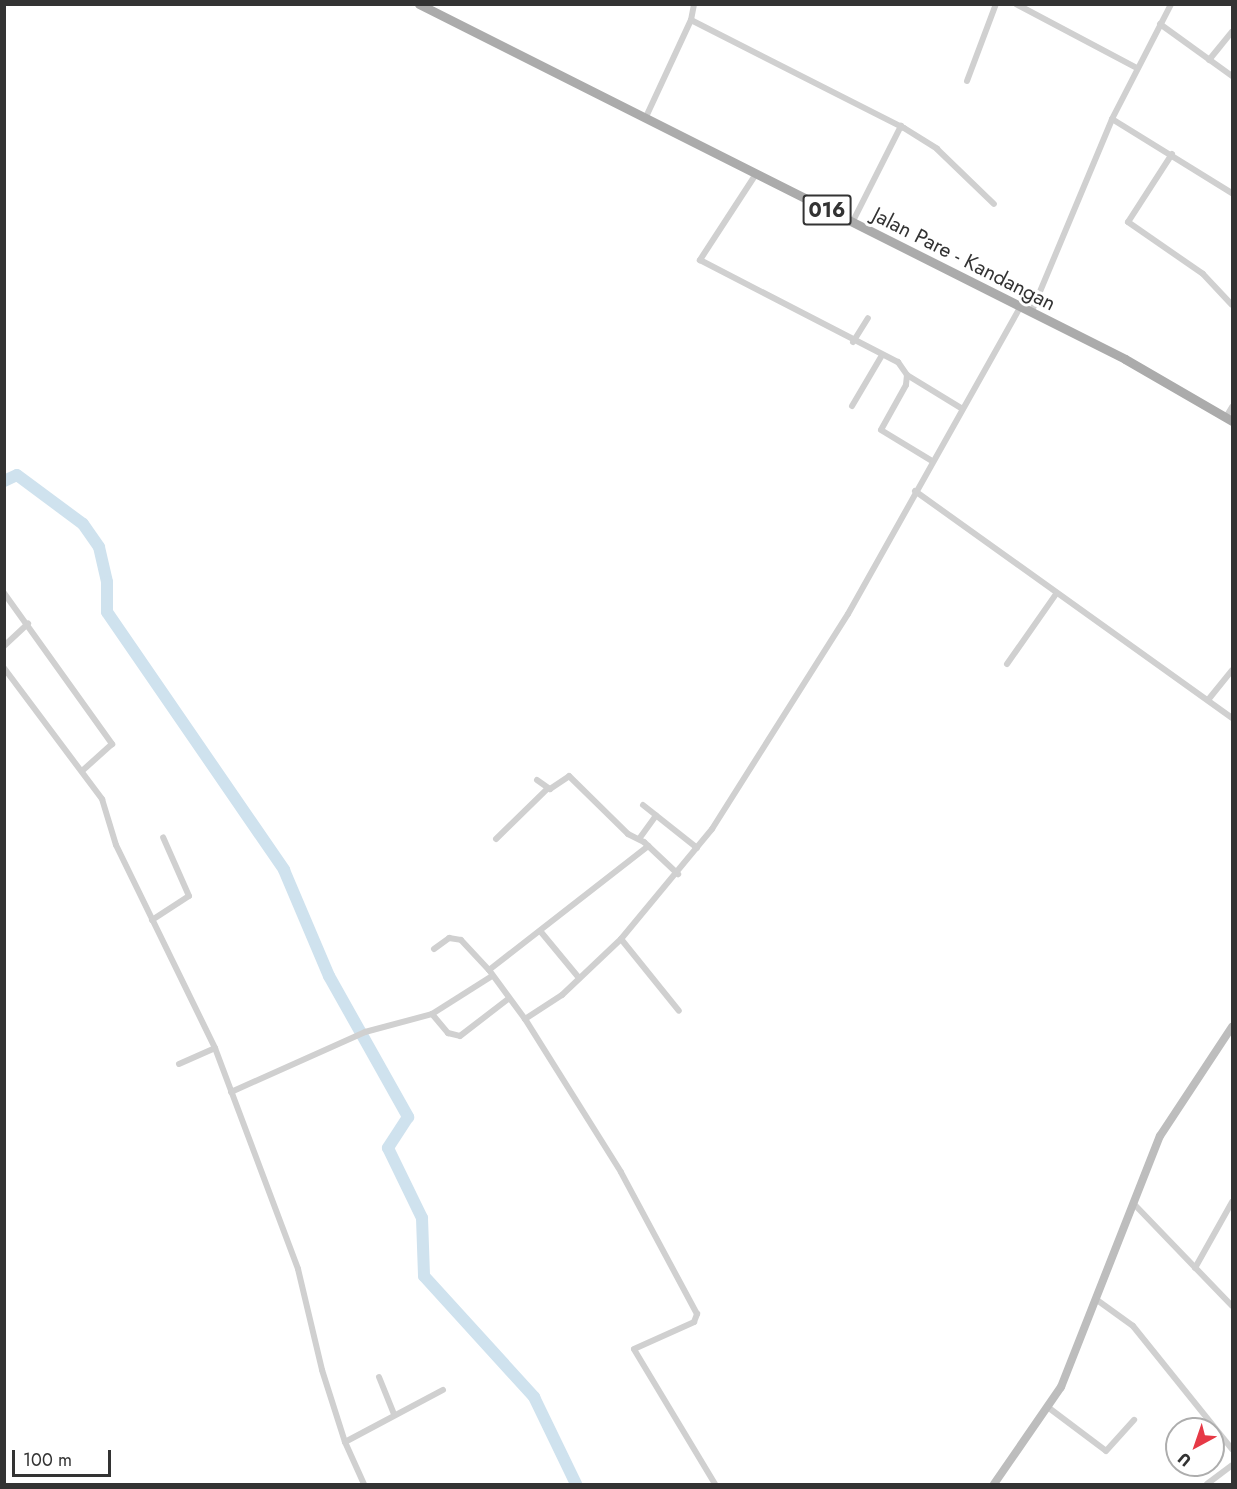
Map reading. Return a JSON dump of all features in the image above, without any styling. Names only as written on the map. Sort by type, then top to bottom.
[{"type":"main road","name":"Jalan Pare - Kandangan","points":[[419,4],[1031,313],[1229,419]]},
{"type":"street","points":[[645,119],[691,20],[694,4]]},
{"type":"street","points":[[967,81],[996,4]]},
{"type":"street","points":[[1016,4],[1137,68]]},
{"type":"street","points":[[1031,313],[1112,119],[1171,4]]},
{"type":"street","points":[[691,20],[901,126],[937,149],[994,204]]},
{"type":"street","points":[[1160,24],[1232,75]]},
{"type":"street","points":[[1209,60],[1233,32]]},
{"type":"street","points":[[1112,119],[1233,193]]},
{"type":"street","points":[[852,223],[901,126]]},
{"type":"street","points":[[1172,154],[1128,222],[1203,274],[1233,305]]},
{"type":"street","points":[[756,174],[700,260],[853,342],[898,362],[907,375],[961,408]]},
{"type":"street","points":[[525,1019],[579,978],[621,939],[678,874],[697,848],[848,614],[961,408],[1020,308]]},
{"type":"street","points":[[853,342],[868,318]]},
{"type":"street","points":[[852,406],[882,355]]},
{"type":"street","points":[[907,375],[882,430],[932,460]]},
{"type":"street","points":[[1229,419],[1233,407]]},
{"type":"street","points":[[915,491],[1056,594],[1233,718]]},
{"type":"street","points":[[4,593],[112,744],[82,771]]},
{"type":"street","points":[[1007,664],[1056,594]]},
{"type":"street","points":[[4,646],[28,624]]},
{"type":"street","points":[[4,668],[102,799],[116,845],[215,1048],[298,1269],[345,1442],[364,1485]]},
{"type":"street","points":[[1208,700],[1233,670]]},
{"type":"street","points":[[496,838],[547,789],[569,776],[678,874]]},
{"type":"street","points":[[537,780],[547,789]]},
{"type":"street","points":[[643,805],[697,848]]},
{"type":"street","points":[[639,839],[656,816]]},
{"type":"street","points":[[152,920],[189,896],[162,837]]},
{"type":"street","points":[[231,1092],[365,1032],[432,1014],[491,973],[648,846]]},
{"type":"street","points":[[541,932],[579,978]]},
{"type":"street","points":[[434,949],[449,938],[461,940],[491,973],[525,1019],[621,1172],[697,1314],[694,1322],[634,1349],[715,1485]]},
{"type":"street","points":[[621,939],[679,1011]]},
{"type":"street","points":[[432,1014],[448,1033],[460,1036],[508,999]]},
{"type":"street","points":[[994,1485],[1049,1407],[1097,1300],[1132,1203],[1172,1113],[1233,1027]]},
{"type":"street","points":[[179,1064],[215,1048]]},
{"type":"street","points":[[1195,1268],[1233,1202]]},
{"type":"street","points":[[1132,1203],[1233,1306]]},
{"type":"street","points":[[1097,1300],[1133,1326],[1233,1449]]},
{"type":"street","points":[[379,1377],[394,1414]]},
{"type":"street","points":[[345,1442],[443,1390]]},
{"type":"street","points":[[1049,1407],[1106,1451],[1134,1420]]},
{"type":"street","points":[[1207,1485],[1233,1465]]},
{"type":"waterway","points":[[4,481],[17,475],[83,524],[99,547],[107,582],[107,612],[284,870],[329,976],[408,1117],[388,1148],[422,1218],[424,1276],[534,1397],[576,1484]]}]
